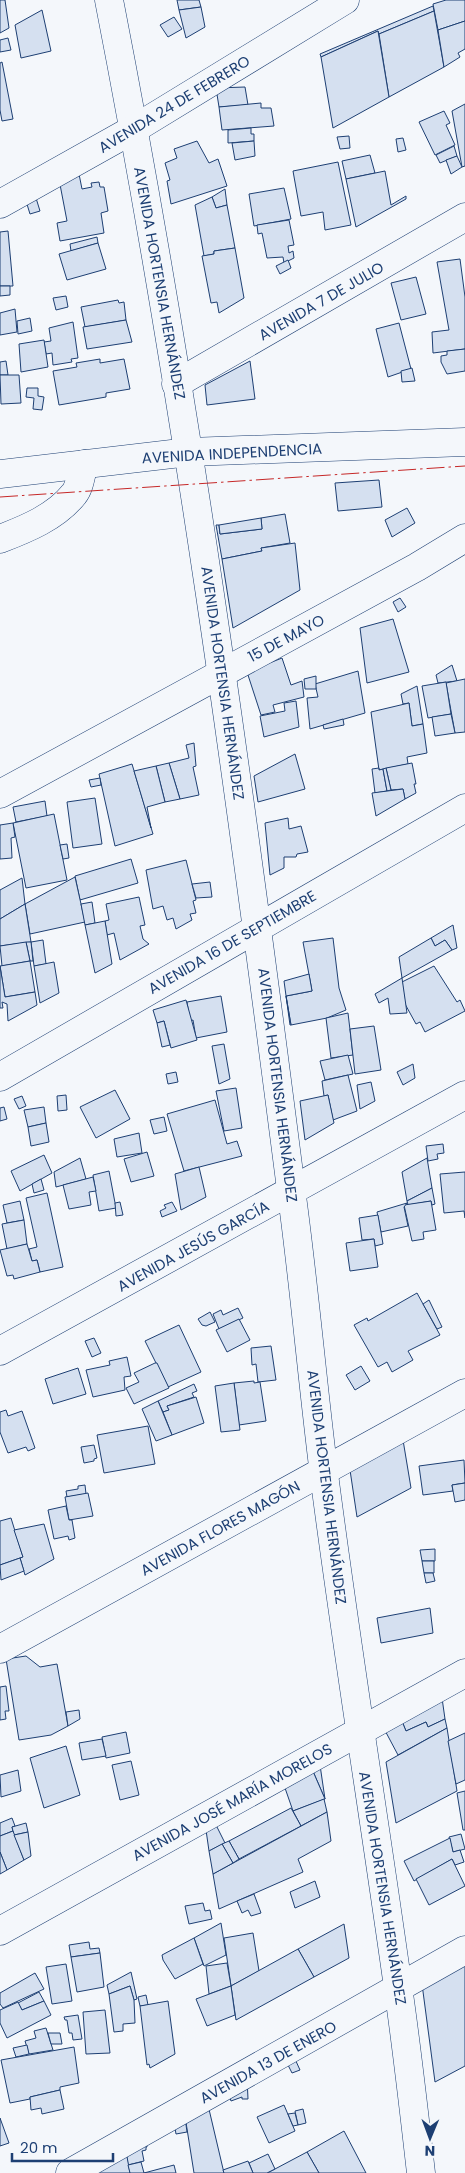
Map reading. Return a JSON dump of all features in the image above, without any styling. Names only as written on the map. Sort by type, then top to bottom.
[{"type":"street","name":"AVENIDA HORTENSIA HERNÁNDEZ","points":[[109,0],[134,129],[189,452],[222,673],[292,1192],[324,1471],[359,1731],[399,1989],[422,2173]]},
{"type":"street","name":"AVENIDA 24 DE FEBRERO","points":[[0,204],[134,129],[345,0]]},
{"type":"street","name":"AVENIDA 7 DE JULIO","points":[[176,384],[465,218]]},
{"type":"street","name":"AVENIDA INDEPENDENCIA","points":[[0,474],[189,452],[465,442]]},
{"type":"street","points":[[0,540],[34,526],[59,509],[75,493],[84,464]]},
{"type":"street","name":"15 DE MAYO","points":[[0,794],[417,567],[465,538]]},
{"type":"street","name":"AVENIDA 16 DE SEPTIEMBRE","points":[[0,1077],[465,808]]},
{"type":"street","name":"AVENIDA JESÚS GARCÍA","points":[[0,1351],[292,1192],[465,1095]]},
{"type":"street","name":"AVENIDA FLORES MAGÓN","points":[[0,1649],[465,1392]]},
{"type":"street","name":"AVENIDA JOSÉ MARÍA MORELOS","points":[[0,1932],[465,1673]]},
{"type":"street","name":"AVENIDA 13 DE ENERO","points":[[70,2173],[399,1989],[465,1950]]},
{"type":"building","points":[[0,0],[5,0],[9,28],[0,33]]},
{"type":"building","points":[[177,0],[199,0],[201,7],[179,10]]},
{"type":"building","points":[[446,0],[465,0],[465,21],[438,30],[433,4]]},
{"type":"building","points":[[433,6],[434,11],[379,34],[378,31],[321,57],[320,54]]},
{"type":"building","points":[[201,7],[205,27],[186,38],[179,10]]},
{"type":"building","points":[[42,10],[51,51],[21,58],[15,25]]},
{"type":"building","points":[[434,11],[444,67],[389,97],[379,34]]},
{"type":"building","points":[[174,17],[182,29],[168,37],[160,25]]},
{"type":"building","points":[[465,21],[465,49],[458,53],[460,57],[444,67],[438,30]]},
{"type":"building","points":[[378,31],[389,97],[333,128],[321,57]]},
{"type":"building","points":[[8,38],[11,50],[0,52],[0,40]]},
{"type":"building","points":[[2,62],[13,119],[2,121],[0,110],[0,63]]},
{"type":"building","points":[[245,87],[248,105],[219,107],[216,88]]},
{"type":"building","points":[[261,103],[261,108],[271,108],[274,126],[222,130],[219,107]]},
{"type":"building","points":[[465,104],[465,166],[462,167],[452,111]]},
{"type":"building","points":[[444,111],[450,123],[446,125],[455,145],[435,155],[419,122]]},
{"type":"building","points":[[251,128],[251,134],[254,134],[254,141],[228,143],[228,130]]},
{"type":"building","points":[[349,136],[350,148],[340,149],[337,137]]},
{"type":"building","points":[[403,138],[406,150],[398,152],[396,139]]},
{"type":"building","points":[[197,141],[209,163],[218,159],[227,186],[171,204],[167,181],[170,180],[165,163],[177,158],[174,149]]},
{"type":"building","points":[[254,141],[255,156],[235,160],[232,143]]},
{"type":"building","points":[[454,146],[457,156],[440,163],[436,155]]},
{"type":"building","points":[[370,155],[375,173],[346,179],[342,161]]},
{"type":"building","points":[[457,156],[462,167],[451,174],[446,160]]},
{"type":"building","points":[[338,162],[351,225],[325,230],[323,212],[301,216],[293,171]]},
{"type":"building","points":[[77,164],[82,189],[92,187],[91,183],[99,182],[100,187],[104,187],[108,211],[101,213],[104,233],[60,241],[57,223],[67,221],[58,174]]},
{"type":"building","points":[[385,171],[391,205],[406,196],[406,199],[356,227],[346,179]]},
{"type":"building","points":[[284,188],[291,219],[254,226],[249,194]]},
{"type":"building","points":[[225,189],[227,205],[216,208],[212,197]]},
{"type":"building","points":[[212,197],[216,208],[227,205],[235,248],[214,251],[214,254],[204,256],[195,205]]},
{"type":"building","points":[[36,198],[40,211],[30,214],[26,201]]},
{"type":"building","points":[[289,220],[294,245],[288,246],[289,253],[293,251],[294,258],[284,263],[283,257],[267,258],[262,233],[258,234],[257,225]]},
{"type":"building","points":[[8,231],[13,286],[0,286],[0,232]]},
{"type":"building","points":[[97,237],[98,243],[71,251],[70,244]]},
{"type":"building","points":[[98,243],[106,269],[67,280],[59,254]]},
{"type":"building","points":[[235,248],[244,298],[219,313],[217,302],[211,303],[202,256],[214,254],[214,251]]},
{"type":"building","points":[[460,259],[465,297],[465,349],[433,353],[432,332],[449,330],[437,262]]},
{"type":"building","points":[[288,260],[291,268],[280,274],[276,266]]},
{"type":"building","points":[[416,277],[426,314],[401,320],[391,283]]},
{"type":"building","points":[[0,286],[10,286],[10,295],[0,296]]},
{"type":"building","points":[[66,296],[68,307],[56,310],[53,298]]},
{"type":"building","points":[[118,300],[119,303],[124,302],[126,320],[85,327],[81,307]]},
{"type":"building","points":[[15,309],[17,332],[0,335],[0,313]]},
{"type":"building","points":[[30,318],[32,331],[18,334],[17,321]]},
{"type":"building","points":[[126,320],[132,342],[87,349],[83,327]]},
{"type":"building","points":[[73,322],[78,358],[71,359],[72,362],[53,365],[52,353],[46,354],[44,342],[51,341],[49,328]]},
{"type":"building","points":[[399,323],[411,369],[388,377],[376,329]]},
{"type":"building","points":[[44,340],[48,367],[21,372],[19,344]]},
{"type":"building","points":[[465,349],[465,371],[447,374],[441,362],[441,356],[447,355],[447,351]]},
{"type":"building","points":[[100,359],[100,363],[124,359],[130,389],[106,393],[106,397],[59,405],[53,371],[77,367],[76,363]]},
{"type":"building","points":[[6,361],[8,375],[0,375],[0,362]]},
{"type":"building","points":[[250,361],[255,399],[207,405],[205,385]]},
{"type":"building","points":[[412,368],[415,381],[402,382],[401,371]]},
{"type":"building","points":[[0,375],[19,375],[21,403],[1,404]]},
{"type":"building","points":[[27,388],[38,388],[38,396],[44,397],[42,410],[33,409],[34,398],[26,397]]},
{"type":"building","points":[[379,480],[382,507],[338,511],[335,483]]},
{"type":"building","points":[[407,508],[415,523],[392,537],[385,520]]},
{"type":"building","points":[[285,514],[290,543],[261,548],[262,551],[222,559],[216,525],[219,525],[220,534],[262,529],[261,518]]},
{"type":"building","points":[[261,518],[262,529],[220,534],[219,525]]},
{"type":"building","points":[[295,543],[300,590],[233,628],[222,559],[262,551],[261,548]]},
{"type":"building","points":[[400,598],[406,607],[398,612],[393,602]]},
{"type":"building","points":[[393,619],[409,672],[367,683],[360,628]]},
{"type":"building","points":[[282,658],[291,685],[302,681],[304,697],[273,705],[275,712],[261,715],[247,672]]},
{"type":"building","points":[[452,665],[457,681],[438,683],[436,675]]},
{"type":"building","points":[[358,671],[365,713],[310,729],[307,698],[318,697],[315,684]]},
{"type":"building","points":[[316,676],[316,689],[305,689],[304,679]]},
{"type":"building","points":[[465,679],[465,732],[455,733],[446,683]]},
{"type":"building","points":[[446,682],[451,714],[428,718],[422,686]]},
{"type":"building","points":[[417,686],[423,724],[412,726],[409,703],[403,704],[401,694]]},
{"type":"building","points":[[296,701],[299,727],[264,737],[260,716],[285,711],[284,703]]},
{"type":"building","points":[[409,703],[412,726],[423,724],[427,753],[407,757],[408,764],[379,770],[371,712]]},
{"type":"building","points":[[451,714],[455,733],[435,736],[432,717]]},
{"type":"building","points":[[343,719],[344,725],[324,729],[323,725]]},
{"type":"building","points":[[194,743],[196,766],[193,767],[199,795],[180,799],[169,763],[189,758],[186,745]]},
{"type":"building","points":[[295,754],[305,789],[258,802],[254,776]]},
{"type":"building","points":[[169,763],[180,799],[165,802],[156,766]]},
{"type":"building","points":[[412,763],[416,793],[405,799],[403,789],[391,790],[386,768]]},
{"type":"building","points":[[132,764],[153,834],[115,846],[99,774]]},
{"type":"building","points":[[156,766],[165,802],[147,807],[151,828],[134,771]]},
{"type":"building","points":[[379,768],[379,770],[383,769],[387,791],[375,793],[372,769]]},
{"type":"building","points":[[386,768],[391,790],[387,791],[383,769]]},
{"type":"building","points":[[100,778],[101,785],[91,787],[89,780]]},
{"type":"building","points":[[403,789],[405,799],[376,816],[372,793]]},
{"type":"building","points":[[95,798],[102,844],[73,848],[67,802]]},
{"type":"building","points":[[45,801],[47,816],[16,822],[13,807]]},
{"type":"building","points":[[54,814],[67,880],[26,888],[13,823]]},
{"type":"building","points":[[288,818],[289,829],[301,826],[308,852],[297,854],[296,857],[284,857],[284,868],[270,875],[265,823]]},
{"type":"building","points":[[13,823],[15,837],[11,838],[12,858],[0,859],[0,825]]},
{"type":"building","points":[[67,844],[69,858],[63,859],[60,845]]},
{"type":"building","points":[[131,859],[138,883],[80,900],[75,876]]},
{"type":"building","points":[[186,860],[196,900],[193,901],[196,913],[190,914],[192,920],[176,929],[173,918],[167,920],[163,906],[153,909],[146,870]]},
{"type":"building","points":[[75,877],[85,922],[30,934],[25,904]]},
{"type":"building","points":[[22,878],[25,904],[0,919],[0,890]]},
{"type":"building","points":[[210,882],[212,897],[196,898],[192,884]]},
{"type":"building","points":[[139,897],[145,925],[140,926],[143,939],[149,944],[120,960],[114,933],[107,935],[105,921],[109,920],[106,904]]},
{"type":"building","points":[[92,902],[95,923],[85,925],[81,904]]},
{"type":"building","points":[[25,904],[31,942],[0,946],[0,919]]},
{"type":"building","points":[[105,921],[112,964],[95,973],[85,925]]},
{"type":"building","points":[[453,925],[457,948],[452,950],[445,940],[435,946],[431,938]]},
{"type":"building","points":[[333,938],[339,988],[346,1010],[327,1018],[291,1025],[286,996],[312,991],[303,942]]},
{"type":"building","points":[[431,938],[435,946],[445,940],[452,950],[402,978],[399,957]]},
{"type":"building","points":[[43,940],[46,964],[34,966],[31,942]]},
{"type":"building","points":[[26,942],[31,942],[33,961],[30,961]]},
{"type":"building","points":[[26,942],[30,961],[2,966],[0,946]]},
{"type":"building","points":[[30,961],[35,992],[5,997],[0,966]]},
{"type":"building","points":[[54,962],[59,993],[40,1003],[34,966]]},
{"type":"building","points":[[0,966],[5,997],[35,992],[37,1005],[8,1021],[7,1004],[2,1002],[3,1008],[0,1008]]},
{"type":"building","points":[[434,966],[457,1002],[460,1000],[465,1011],[425,1032],[420,1022],[416,1024],[405,1004],[402,982]]},
{"type":"building","points":[[309,974],[312,991],[286,996],[284,981]]},
{"type":"building","points":[[402,978],[407,1013],[390,1014],[388,998],[379,1003],[375,994]]},
{"type":"building","points":[[221,996],[227,1032],[196,1038],[193,1020],[190,1021],[187,1002]]},
{"type":"building","points":[[186,1000],[197,1040],[171,1048],[164,1021],[157,1023],[153,1010]]},
{"type":"building","points":[[348,1013],[353,1055],[331,1058],[326,1018]]},
{"type":"building","points":[[164,1021],[170,1045],[162,1047],[157,1023]]},
{"type":"building","points":[[374,1026],[381,1070],[355,1074],[350,1029]]},
{"type":"building","points":[[224,1044],[230,1079],[219,1084],[212,1046]]},
{"type":"building","points":[[348,1055],[353,1074],[325,1080],[320,1061]]},
{"type":"building","points":[[413,1064],[415,1078],[403,1085],[397,1072]]},
{"type":"building","points":[[176,1072],[178,1082],[168,1084],[166,1074]]},
{"type":"building","points":[[348,1075],[357,1111],[333,1120],[328,1095],[324,1096],[322,1081]]},
{"type":"building","points":[[371,1082],[375,1101],[360,1109],[357,1085]]},
{"type":"building","points":[[236,1088],[242,1128],[224,1131],[216,1091]]},
{"type":"building","points":[[115,1090],[130,1119],[96,1138],[80,1107]]},
{"type":"building","points":[[66,1095],[67,1110],[58,1111],[57,1096]]},
{"type":"building","points":[[328,1095],[334,1123],[305,1140],[300,1101]]},
{"type":"building","points":[[22,1096],[26,1106],[19,1109],[14,1099]]},
{"type":"building","points":[[215,1100],[227,1144],[237,1141],[242,1156],[184,1171],[167,1114]]},
{"type":"building","points":[[4,1107],[7,1119],[0,1121],[0,1108]]},
{"type":"building","points":[[44,1107],[46,1123],[28,1127],[24,1110]]},
{"type":"building","points":[[164,1117],[167,1131],[154,1134],[150,1120]]},
{"type":"building","points":[[46,1123],[49,1142],[31,1146],[28,1127]]},
{"type":"building","points":[[139,1133],[142,1153],[117,1157],[114,1139]]},
{"type":"building","points":[[443,1144],[444,1153],[437,1154],[438,1159],[428,1161],[426,1146]]},
{"type":"building","points":[[147,1152],[154,1176],[131,1182],[124,1159]]},
{"type":"building","points":[[44,1155],[52,1173],[20,1191],[11,1171]]},
{"type":"building","points":[[80,1158],[86,1179],[56,1187],[54,1172]]},
{"type":"building","points":[[427,1158],[432,1188],[407,1201],[402,1172]]},
{"type":"building","points":[[199,1167],[206,1197],[181,1210],[175,1174]]},
{"type":"building","points":[[109,1171],[116,1208],[99,1211],[93,1175]]},
{"type":"building","points":[[465,1172],[465,1218],[464,1211],[444,1213],[440,1174]]},
{"type":"building","points":[[93,1177],[96,1191],[89,1192],[91,1205],[69,1209],[63,1185]]},
{"type":"building","points":[[41,1179],[44,1190],[34,1193],[32,1184]]},
{"type":"building","points":[[432,1188],[435,1204],[432,1205],[431,1201],[408,1205],[407,1201]]},
{"type":"building","points":[[47,1193],[63,1267],[40,1272],[37,1260],[32,1261],[29,1249],[37,1247],[26,1198]]},
{"type":"building","points":[[20,1201],[24,1220],[7,1223],[3,1205]]},
{"type":"building","points":[[431,1201],[436,1230],[423,1232],[424,1239],[412,1241],[404,1205]]},
{"type":"building","points":[[120,1202],[123,1215],[116,1216],[115,1203]]},
{"type":"building","points":[[172,1202],[177,1211],[162,1217],[160,1211],[166,1208],[164,1205]]},
{"type":"building","points":[[407,1203],[404,1207],[408,1226],[381,1232],[377,1212]]},
{"type":"building","points":[[378,1215],[383,1244],[375,1246],[374,1239],[362,1240],[359,1218]]},
{"type":"building","points":[[24,1220],[27,1244],[7,1249],[2,1224]]},
{"type":"building","points":[[374,1239],[378,1267],[350,1271],[346,1243]]},
{"type":"building","points":[[27,1244],[32,1261],[37,1260],[40,1272],[14,1279],[13,1275],[7,1276],[0,1250]]},
{"type":"building","points":[[417,1293],[440,1335],[408,1351],[413,1360],[392,1372],[387,1362],[378,1367],[354,1325],[367,1318],[368,1321]]},
{"type":"building","points":[[429,1300],[442,1327],[437,1329],[423,1304]]},
{"type":"building","points":[[238,1308],[243,1318],[219,1329],[213,1314],[221,1310],[223,1315]]},
{"type":"building","points":[[210,1312],[215,1322],[206,1326],[202,1325],[198,1319]]},
{"type":"building","points":[[239,1319],[250,1340],[227,1352],[216,1330]]},
{"type":"building","points":[[179,1325],[201,1372],[168,1387],[145,1341]]},
{"type":"building","points":[[94,1338],[101,1353],[92,1357],[85,1341]]},
{"type":"building","points":[[271,1346],[276,1380],[258,1382],[256,1364],[252,1365],[251,1348]]},
{"type":"building","points":[[127,1357],[131,1376],[124,1377],[125,1390],[93,1397],[86,1370],[110,1365],[109,1361]]},
{"type":"building","points":[[157,1363],[169,1388],[134,1404],[126,1388],[139,1382],[134,1373]]},
{"type":"building","points":[[361,1366],[370,1381],[355,1390],[346,1375]]},
{"type":"building","points":[[78,1368],[86,1394],[53,1404],[45,1379]]},
{"type":"building","points":[[254,1381],[254,1383],[260,1382],[266,1421],[239,1425],[234,1383]]},
{"type":"building","points":[[234,1383],[240,1430],[221,1432],[215,1386]]},
{"type":"building","points":[[194,1384],[197,1391],[192,1393],[194,1397],[167,1406],[169,1410],[163,1412],[158,1401]]},
{"type":"building","points":[[196,1397],[204,1423],[172,1435],[163,1412],[169,1410],[167,1406]]},
{"type":"building","points":[[158,1401],[172,1435],[156,1441],[142,1409]]},
{"type":"building","points":[[6,1410],[8,1416],[22,1411],[35,1448],[28,1451],[26,1447],[8,1453],[0,1432],[0,1412]]},
{"type":"building","points":[[148,1426],[155,1464],[104,1473],[97,1435]]},
{"type":"building","points":[[403,1440],[411,1488],[357,1517],[350,1470]]},
{"type":"building","points":[[94,1445],[97,1458],[94,1461],[84,1463],[81,1447]]},
{"type":"building","points":[[464,1460],[465,1483],[452,1485],[453,1491],[423,1495],[419,1466]]},
{"type":"building","points":[[465,1483],[465,1500],[455,1502],[452,1485]]},
{"type":"building","points":[[85,1485],[86,1494],[67,1497],[66,1491],[78,1489],[78,1486]]},
{"type":"building","points":[[88,1493],[93,1516],[69,1520],[65,1497]]},
{"type":"building","points":[[66,1506],[69,1520],[72,1520],[75,1538],[69,1540],[68,1536],[54,1539],[48,1510]]},
{"type":"building","points":[[11,1518],[23,1557],[0,1565],[0,1521]]},
{"type":"building","points":[[44,1524],[54,1559],[25,1575],[20,1558],[23,1557],[14,1530]]},
{"type":"building","points":[[435,1549],[435,1561],[422,1561],[420,1550]]},
{"type":"building","points":[[20,1558],[24,1571],[1,1580],[0,1565]]},
{"type":"building","points":[[422,1561],[434,1561],[434,1573],[424,1573]]},
{"type":"building","points":[[424,1573],[433,1573],[435,1581],[426,1583]]},
{"type":"building","points":[[430,1608],[433,1633],[381,1643],[377,1618]]},
{"type":"building","points":[[26,1656],[40,1667],[57,1664],[68,1726],[51,1735],[19,1740],[6,1659]]},
{"type":"building","points":[[6,1686],[9,1711],[5,1711],[6,1719],[0,1720],[0,1687]]},
{"type":"building","points":[[441,1691],[445,1719],[428,1727],[426,1722],[406,1731],[399,1714]]},
{"type":"building","points":[[79,1710],[80,1719],[68,1726],[66,1712]]},
{"type":"building","points":[[399,1714],[406,1731],[426,1722],[428,1727],[445,1719],[447,1728],[398,1755],[381,1723]]},
{"type":"building","points":[[447,1728],[457,1791],[396,1823],[386,1762]]},
{"type":"building","points":[[126,1732],[130,1753],[106,1758],[102,1737]]},
{"type":"building","points":[[465,1733],[465,1780],[456,1784],[448,1741]]},
{"type":"building","points":[[102,1739],[106,1756],[82,1760],[79,1743]]},
{"type":"building","points":[[66,1746],[80,1795],[44,1808],[30,1758]]},
{"type":"building","points":[[131,1761],[139,1795],[120,1800],[112,1765]]},
{"type":"building","points":[[320,1765],[325,1799],[312,1769]]},
{"type":"building","points":[[312,1769],[325,1799],[293,1811],[285,1788]]},
{"type":"building","points":[[18,1770],[21,1791],[1,1797],[0,1775]]},
{"type":"building","points":[[465,1791],[465,1830],[463,1830],[457,1793]]},
{"type":"building","points":[[324,1799],[327,1812],[301,1826],[293,1811]]},
{"type":"building","points":[[291,1808],[301,1826],[239,1859],[229,1841]]},
{"type":"building","points":[[327,1812],[331,1841],[298,1859],[303,1872],[219,1909],[213,1874]]},
{"type":"building","points":[[12,1818],[15,1826],[12,1827],[13,1831],[0,1836],[0,1823]]},
{"type":"building","points":[[26,1823],[28,1832],[14,1835],[12,1827]]},
{"type":"building","points":[[205,1823],[216,1825],[225,1843],[209,1851]]},
{"type":"building","points":[[13,1831],[24,1860],[7,1870],[0,1852],[0,1836]]},
{"type":"building","points":[[28,1832],[31,1856],[24,1860],[14,1835]]},
{"type":"building","points":[[461,1834],[465,1849],[453,1852],[449,1837]]},
{"type":"building","points":[[450,1838],[453,1852],[460,1850],[464,1862],[455,1865],[452,1859],[414,1881],[404,1861]]},
{"type":"building","points":[[229,1841],[239,1859],[233,1863],[222,1844]]},
{"type":"building","points":[[222,1844],[233,1863],[213,1874],[209,1851]]},
{"type":"building","points":[[0,1852],[7,1870],[0,1874]]},
{"type":"building","points":[[452,1859],[465,1886],[429,1905],[416,1879]]},
{"type":"building","points":[[315,1881],[320,1897],[295,1908],[290,1892]]},
{"type":"building","points":[[254,1894],[261,1913],[251,1916],[248,1910],[242,1913],[237,1901]]},
{"type":"building","points":[[203,1903],[205,1911],[210,1910],[212,1919],[189,1924],[185,1906]]},
{"type":"building","points":[[221,1923],[226,1955],[204,1966],[194,1938]]},
{"type":"building","points":[[344,1924],[349,1958],[314,1977],[298,1949]]},
{"type":"building","points":[[253,1933],[259,1971],[231,1986],[224,1938]]},
{"type":"building","points":[[194,1938],[203,1964],[175,1979],[163,1960],[162,1955]]},
{"type":"building","points":[[89,1942],[90,1949],[99,1948],[100,1953],[71,1957],[69,1945]]},
{"type":"building","points":[[298,1949],[314,1977],[236,2020],[231,1986]]},
{"type":"building","points":[[100,1953],[104,1987],[77,1992],[71,1957]]},
{"type":"building","points":[[465,1961],[465,2066],[435,2082],[422,1984]]},
{"type":"building","points":[[227,1963],[231,1986],[209,1994],[206,1966]]},
{"type":"building","points":[[66,1964],[72,2001],[52,2004],[46,1967]]},
{"type":"building","points":[[131,1972],[137,1999],[134,2000],[130,1986],[109,1994],[107,1985]]},
{"type":"building","points":[[35,1973],[44,1989],[3,2008],[0,2004],[0,1993]]},
{"type":"building","points":[[130,1986],[134,2000],[135,2023],[123,2024],[123,2031],[114,2032],[109,1994]]},
{"type":"building","points":[[231,1986],[235,2015],[207,2026],[196,1999]]},
{"type":"building","points":[[39,1992],[44,2001],[22,2010],[18,2003]]},
{"type":"building","points":[[146,1995],[148,2005],[140,2006],[138,1997]]},
{"type":"building","points":[[44,2001],[51,2015],[7,2038],[0,2023],[0,2010],[18,2002],[22,2010]]},
{"type":"building","points":[[168,2001],[175,2054],[150,2068],[149,2064],[147,2065],[140,2006]]},
{"type":"building","points":[[105,2010],[110,2053],[86,2054],[83,2012]]},
{"type":"building","points":[[78,2015],[82,2039],[73,2040],[72,2033],[69,2033],[67,2020],[64,2017]]},
{"type":"building","points":[[46,2028],[53,2050],[29,2054],[25,2041],[36,2038],[34,2031]]},
{"type":"building","points":[[48,2033],[60,2033],[62,2044],[51,2044]]},
{"type":"building","points":[[27,2045],[29,2054],[16,2057],[13,2048]]},
{"type":"building","points":[[74,2047],[79,2083],[60,2087],[60,2090],[30,2097],[30,2099],[10,2103],[1,2060]]},
{"type":"building","points":[[295,2059],[300,2070],[292,2073],[287,2063]]},
{"type":"building","points":[[247,2078],[248,2099],[242,2099],[242,2097],[231,2101],[227,2088]]},
{"type":"building","points":[[60,2090],[64,2109],[42,2114],[41,2108],[31,2110],[30,2097]]},
{"type":"building","points":[[208,2105],[224,2173],[194,2173],[184,2110]]},
{"type":"building","points":[[284,2105],[295,2131],[269,2143],[257,2117]]},
{"type":"building","points":[[303,2109],[306,2123],[298,2125],[295,2111]]},
{"type":"building","points":[[184,2110],[187,2132],[176,2134],[173,2116]]},
{"type":"building","points":[[295,2113],[298,2125],[293,2126],[288,2114]]},
{"type":"building","points":[[0,2118],[9,2143],[0,2146]]},
{"type":"building","points":[[344,2131],[366,2173],[319,2173],[307,2152]]},
{"type":"building","points":[[146,2138],[147,2147],[146,2150],[142,2151],[144,2161],[128,2165],[125,2146]]},
{"type":"building","points":[[125,2146],[130,2173],[81,2173]]},
{"type":"building","points":[[307,2152],[319,2173],[267,2173],[275,2169]]},
{"type":"building","points":[[268,2154],[275,2169],[267,2173],[253,2173],[249,2163]]},
{"type":"building","points":[[248,2161],[253,2173],[224,2173],[223,2170]]},
{"type":"building","points":[[141,2162],[144,2173],[130,2173],[128,2165]]},
{"type":"building","points":[[174,2165],[176,2173],[144,2173]]},
{"type":"power","points":[[0,497],[465,466]]}]
